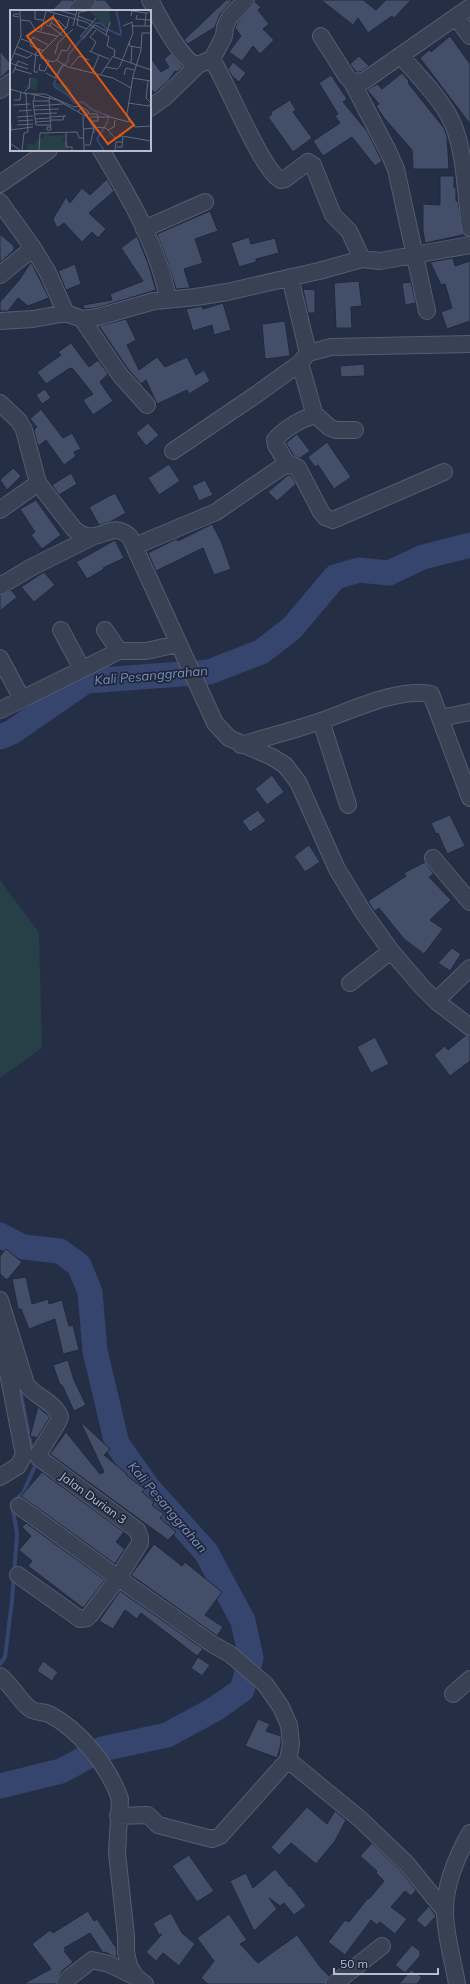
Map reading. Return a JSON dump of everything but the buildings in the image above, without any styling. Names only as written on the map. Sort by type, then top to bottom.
[{"type":"street","points":[[78,10],[87,0]]},
{"type":"street","points":[[150,0],[157,14],[191,63],[204,63],[220,72],[258,150],[274,176],[280,180],[285,179],[305,164],[311,162],[333,215],[349,230],[362,259]]},
{"type":"street","points":[[151,107],[164,98],[204,63],[224,36],[225,27],[229,18],[246,0]]},
{"type":"street","points":[[352,82],[369,79],[470,7]]},
{"type":"street","points":[[456,17],[470,36]]},
{"type":"street","points":[[321,36],[341,69],[352,82],[396,169],[427,311]]},
{"type":"street","points":[[400,56],[439,101],[452,122],[458,140],[470,228]]},
{"type":"street","points":[[0,90],[10,83]]},
{"type":"street","points":[[0,184],[48,151]]},
{"type":"street","points":[[102,151],[144,229],[160,265],[168,299]]},
{"type":"street","points":[[0,202],[33,248],[47,272],[66,313]]},
{"type":"street","points":[[144,229],[205,202]]},
{"type":"street","points":[[0,321],[32,319],[66,313],[82,318],[98,317],[168,299],[212,295],[340,266],[362,259],[374,261],[470,245]]},
{"type":"street","points":[[0,275],[33,248]]},
{"type":"street","points":[[290,277],[315,416]]},
{"type":"street","points":[[82,318],[120,376],[147,405]]},
{"type":"street","points":[[173,451],[304,358],[331,347],[470,344]]},
{"type":"street","points":[[0,403],[14,414],[24,430],[38,483],[74,529],[85,537],[90,538]]},
{"type":"street","points":[[288,465],[276,446],[276,440],[279,436],[307,416],[315,416],[326,422],[329,427],[336,430],[355,430]]},
{"type":"street","points":[[135,546],[216,512],[277,469],[288,465],[298,468],[321,512],[325,517],[333,520],[444,472]]},
{"type":"street","points":[[0,510],[38,483]]},
{"type":"street","points":[[0,586],[32,567],[90,538],[110,531],[120,530],[130,537],[189,670],[215,723],[229,738],[241,745],[272,757],[285,765],[298,782],[343,881],[391,951],[436,1001],[470,1027]]},
{"type":"street","points":[[62,630],[82,669]]},
{"type":"street","points":[[105,630],[119,651]]},
{"type":"street","points":[[0,710],[119,651],[146,651],[178,644]]},
{"type":"street","points":[[0,658],[22,699]]},
{"type":"street","points":[[241,745],[321,721],[347,710],[390,698],[421,693],[430,694],[470,798]]},
{"type":"street","points":[[440,718],[470,712]]},
{"type":"street","points":[[321,721],[348,805]]},
{"type":"street","points":[[433,858],[470,902]]},
{"type":"street","points":[[350,983],[391,951]]},
{"type":"street","points":[[436,1001],[470,968]]},
{"type":"street","name":"Jalan Durian 3","points":[[0,1300],[26,1384],[32,1391],[52,1405],[60,1417],[41,1448],[38,1456],[39,1458],[137,1530],[140,1543],[118,1578]]},
{"type":"street","points":[[0,1332],[24,1455],[18,1466],[0,1477]]},
{"type":"street","points":[[19,1506],[212,1644],[230,1654],[264,1684],[281,1707],[289,1725],[291,1744],[288,1760],[220,1836],[212,1839],[158,1825],[148,1815],[118,1816]]},
{"type":"street","points":[[18,1575],[80,1619],[87,1618],[90,1615],[118,1578]]},
{"type":"street","points":[[453,1694],[470,1679]]},
{"type":"street","points":[[4,1680],[30,1709],[49,1714],[83,1740],[105,1768],[120,1799],[117,1853],[126,1936],[126,1952],[129,1966],[140,1980]]},
{"type":"street","points":[[288,1760],[360,1819],[406,1863],[445,1911]]},
{"type":"street","points":[[457,1984],[445,1911],[446,1895],[454,1868],[470,1833]]},
{"type":"street","points":[[334,1984],[382,1946]]},
{"type":"street","points":[[64,1984],[70,1976],[92,1960],[110,1964],[140,1980]]},
{"type":"shaded area","points":[[0,880],[39,933],[42,1048],[0,1078]]},
{"type":"waterway","name":"Kali Pesanggrahan","points":[[0,737],[12,732],[86,681],[209,672],[261,652],[292,628],[335,577],[359,570],[389,573],[423,557],[470,545]]},
{"type":"waterway","name":"Kali Pesanggrahan","points":[[0,1235],[23,1247],[60,1251],[79,1265],[90,1292],[95,1351],[117,1444],[149,1489],[206,1552],[243,1621],[251,1658],[242,1690],[215,1709],[167,1735],[102,1749],[61,1771],[0,1786]]},
{"type":"waterway","points":[[0,1664],[5,1657],[12,1601],[17,1534],[12,1503],[23,1493],[35,1466],[19,1385]]}]
